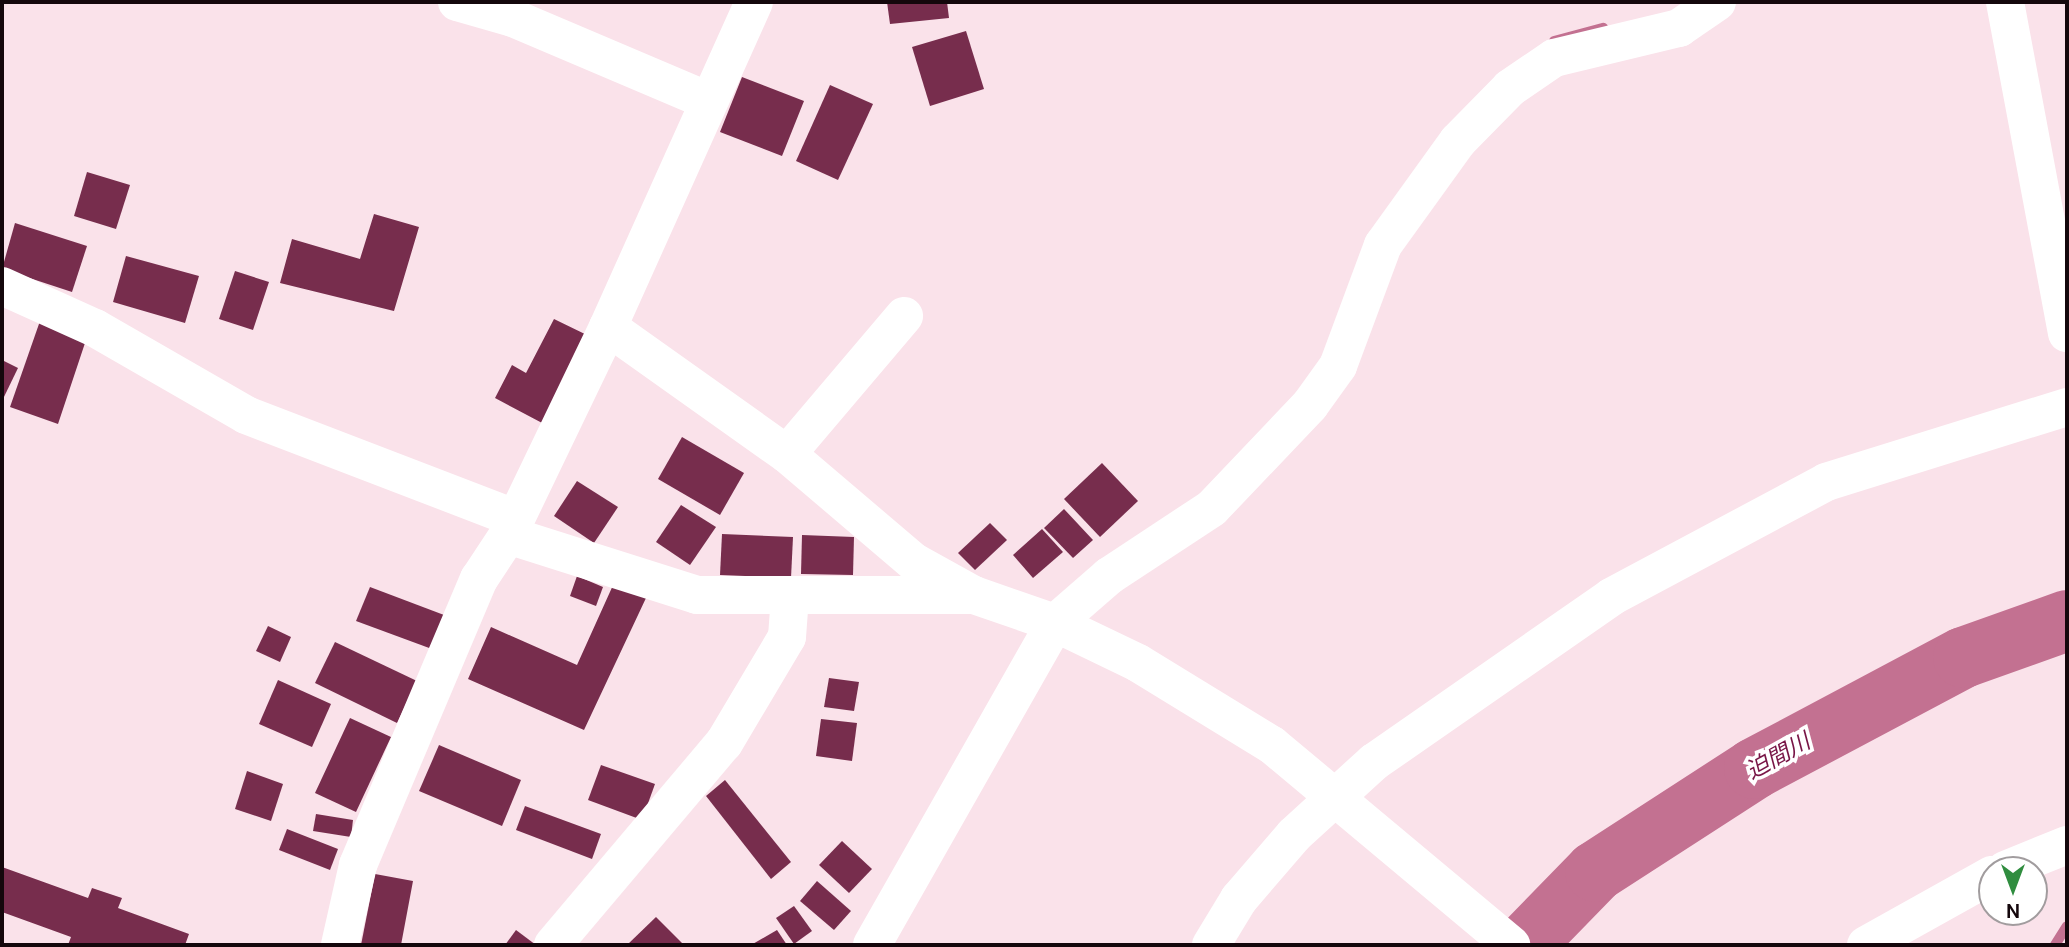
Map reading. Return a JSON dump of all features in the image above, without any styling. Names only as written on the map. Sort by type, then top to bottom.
[{"type":"street","points":[[457,2],[513,18],[709,101]]},
{"type":"street","points":[[340,945],[358,864],[479,579],[511,527],[608,327],[754,2]]},
{"type":"street","points":[[872,945],[1055,623],[1109,576],[1212,508],[1310,405],[1338,366],[1383,245],[1433,169],[1510,88],[1554,58],[1679,28],[1717,2]]},
{"type":"street","points":[[2012,3],[2067,333]]},
{"type":"street","points":[[2,286],[94,328],[246,415],[511,527],[676,591],[790,596],[974,595]]},
{"type":"street","points":[[788,454],[904,316]]},
{"type":"street","points":[[608,327],[788,454],[914,562],[974,595],[1055,623],[1225,713],[1335,798],[1511,945]]},
{"type":"street","points":[[1210,945],[1239,899],[1335,798],[1374,762],[1540,644],[1730,528],[1826,482],[2067,407]]},
{"type":"street","points":[[553,945],[724,743],[787,636],[790,596]]},
{"type":"street","points":[[2040,856],[2067,845]]},
{"type":"street","points":[[1866,945],[1978,883]]},
{"type":"building","points":[[887,2],[947,2],[949,18],[890,24]]},
{"type":"building","points":[[966,31],[984,89],[930,106],[912,47]]},
{"type":"building","points":[[742,77],[804,101],[782,156],[720,132]]},
{"type":"building","points":[[830,85],[873,104],[838,180],[796,161]]},
{"type":"building","points":[[87,172],[130,185],[116,229],[74,216]]},
{"type":"building","points":[[374,214],[419,227],[394,311],[280,283],[292,239],[360,259]]},
{"type":"building","points":[[15,223],[87,246],[72,292],[2,269]]},
{"type":"building","points":[[126,256],[199,276],[185,323],[113,302]]},
{"type":"building","points":[[235,271],[269,282],[253,330],[219,319]]},
{"type":"building","points":[[554,319],[591,337],[544,424],[495,398],[512,365],[526,373]]},
{"type":"building","points":[[40,321],[87,337],[58,424],[10,407]]},
{"type":"building","points":[[2,360],[18,368],[2,401]]},
{"type":"building","points":[[682,437],[744,473],[720,515],[658,479]]},
{"type":"building","points":[[1102,463],[1138,501],[1100,537],[1064,499]]},
{"type":"building","points":[[577,481],[618,507],[594,543],[554,516]]},
{"type":"building","points":[[681,505],[716,527],[690,565],[656,542]]},
{"type":"building","points":[[1064,509],[1093,540],[1073,558],[1044,528]]},
{"type":"building","points":[[990,523],[1007,540],[975,570],[958,553]]},
{"type":"building","points":[[1042,529],[1063,552],[1033,578],[1013,555]]},
{"type":"building","points":[[722,534],[793,537],[791,578],[720,575]]},
{"type":"building","points":[[802,535],[854,537],[853,575],[801,574]]},
{"type":"building","points":[[577,576],[603,587],[596,606],[570,596]]},
{"type":"building","points":[[614,583],[646,598],[584,730],[468,679],[491,627],[577,665]]},
{"type":"building","points":[[370,587],[452,618],[440,652],[356,621]]},
{"type":"building","points":[[268,626],[291,637],[280,662],[256,651]]},
{"type":"building","points":[[335,642],[417,681],[397,723],[315,683]]},
{"type":"building","points":[[829,678],[859,682],[854,711],[824,707]]},
{"type":"building","points":[[278,680],[331,704],[312,747],[259,724]]},
{"type":"building","points":[[350,718],[391,737],[356,812],[315,793]]},
{"type":"building","points":[[821,719],[857,723],[852,761],[816,756]]},
{"type":"building","points":[[439,745],[521,780],[502,826],[419,791]]},
{"type":"building","points":[[601,765],[655,784],[642,820],[588,800]]},
{"type":"building","points":[[247,771],[283,784],[271,821],[235,809]]},
{"type":"building","points":[[725,780],[791,862],[771,879],[706,796]]},
{"type":"building","points":[[525,806],[601,834],[592,859],[516,830]]},
{"type":"building","points":[[316,814],[353,820],[351,837],[313,831]]},
{"type":"building","points":[[287,829],[338,849],[330,870],[279,850]]},
{"type":"building","points":[[842,841],[872,869],[849,893],[819,865]]},
{"type":"building","points":[[2,867],[88,898],[92,888],[122,898],[118,908],[189,934],[185,945],[68,945],[71,937],[2,912]]},
{"type":"building","points":[[375,874],[413,881],[401,945],[361,945]]},
{"type":"building","points":[[817,881],[851,911],[834,930],[800,901]]},
{"type":"building","points":[[794,906],[812,931],[794,944],[776,918]]},
{"type":"building","points":[[656,917],[684,945],[627,945]]},
{"type":"building","points":[[516,930],[536,945],[505,945]]},
{"type":"building","points":[[777,930],[787,945],[751,945]]},
{"type":"waterway","points":[[1554,41],[1603,28]]},
{"type":"waterway","name":"迫間川","points":[[1523,945],[1595,871],[1754,768],[1963,657],[2067,620]]},
{"type":"waterway","points":[[2055,945],[2067,926]]}]
